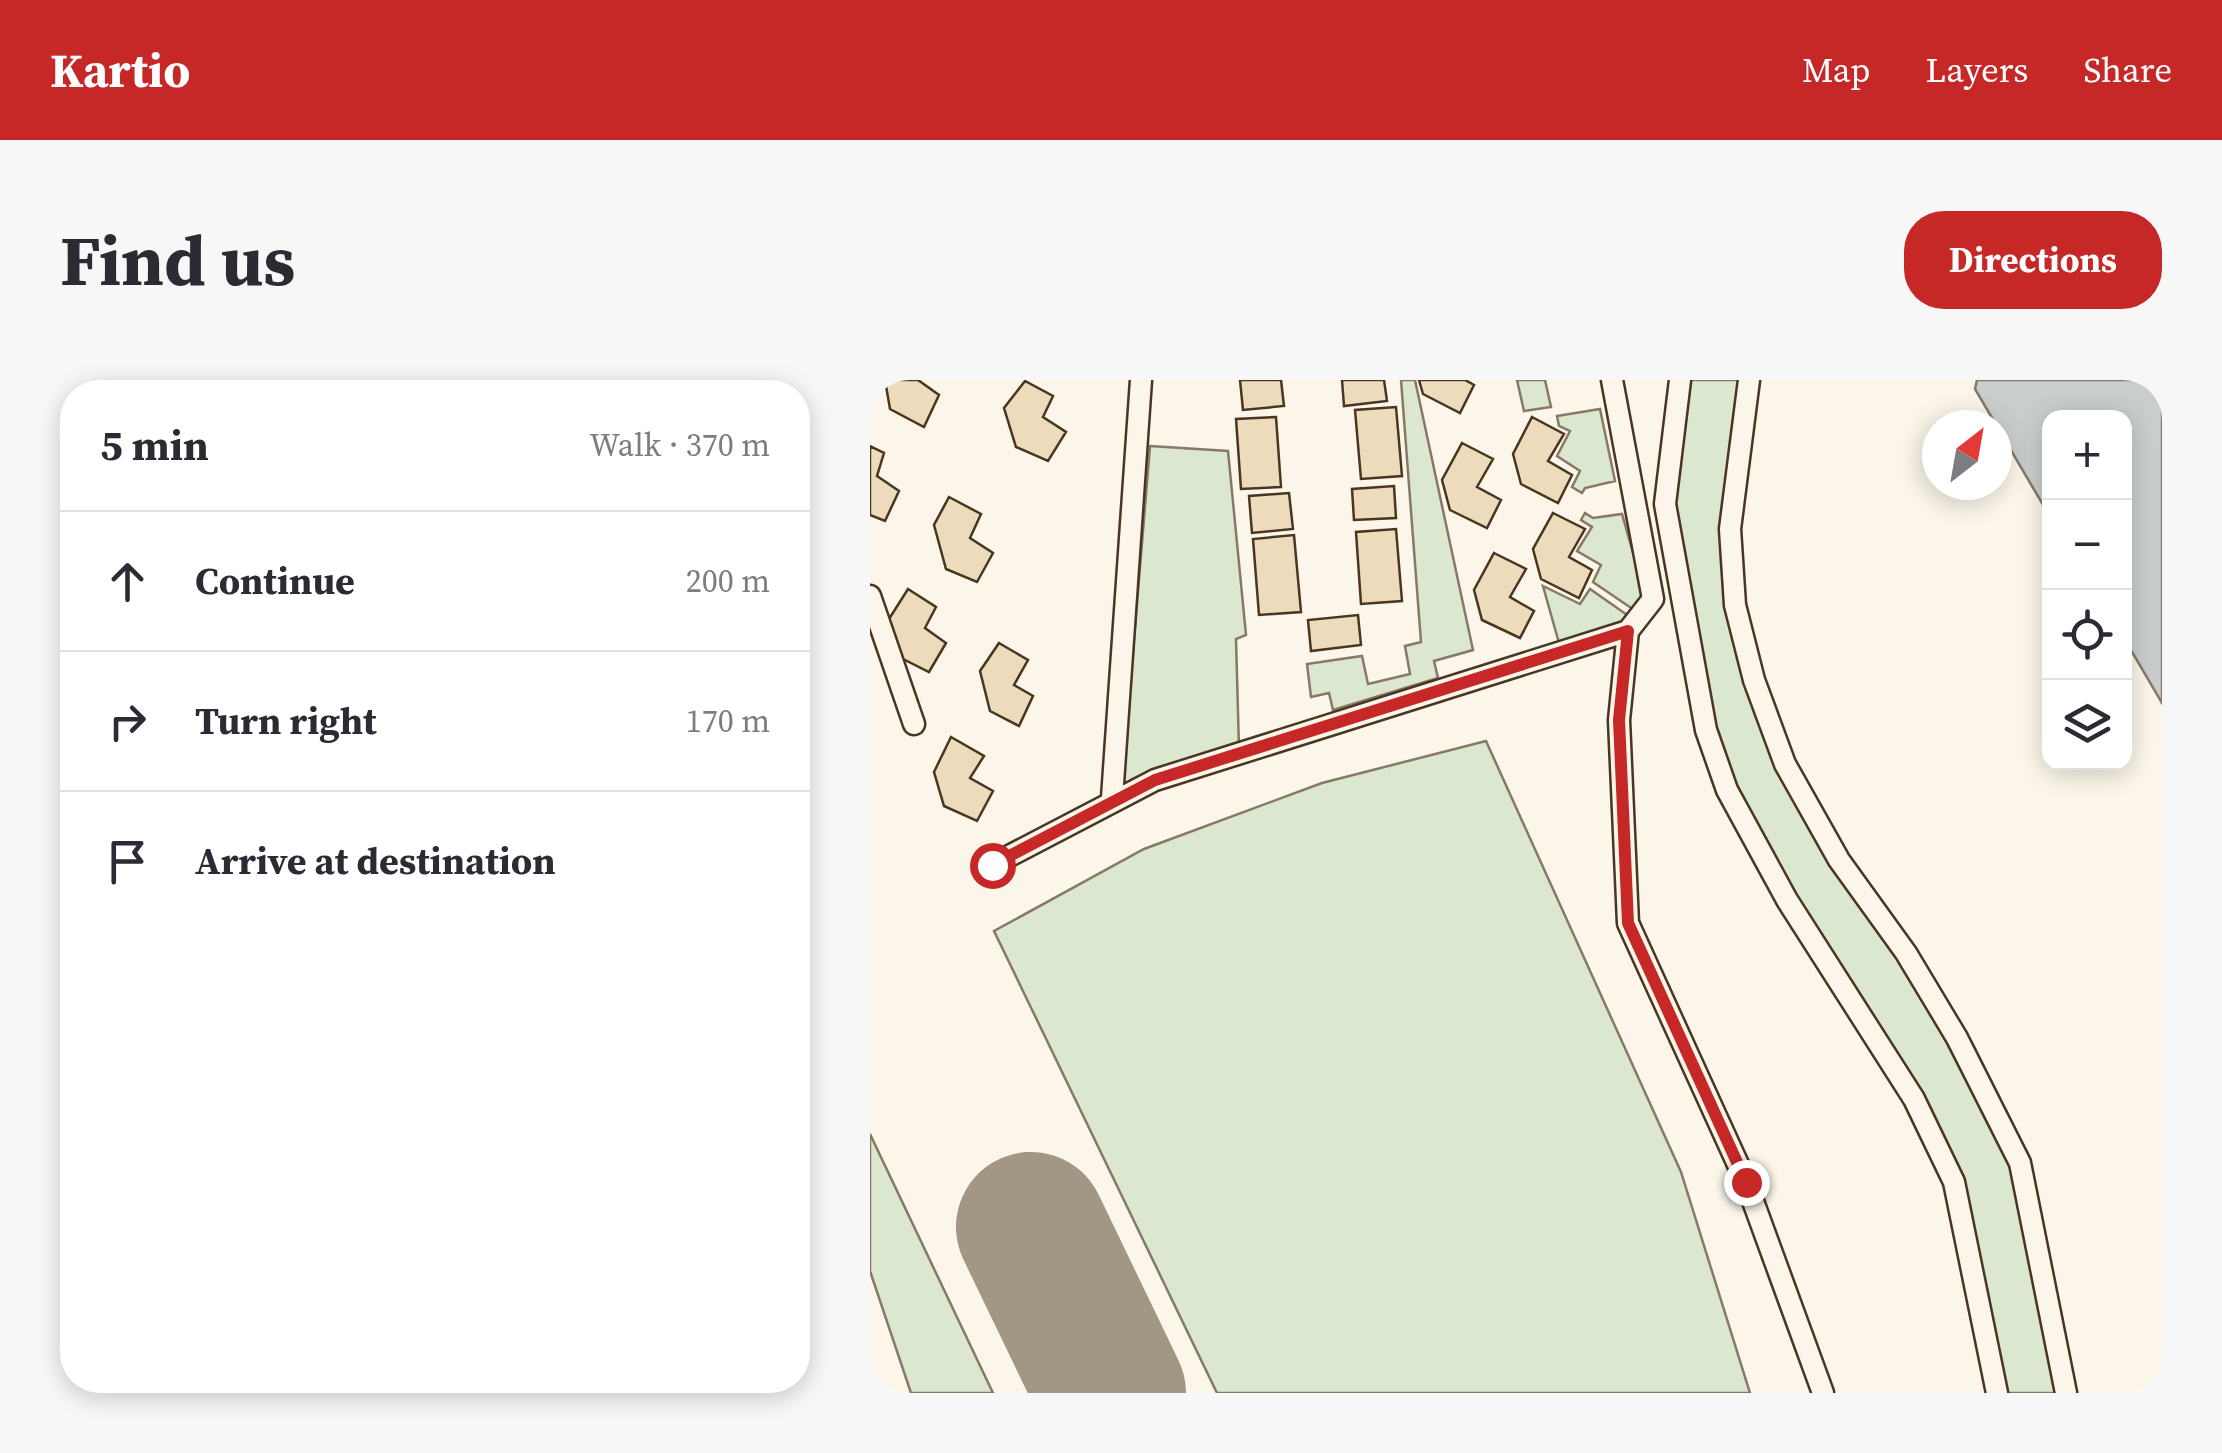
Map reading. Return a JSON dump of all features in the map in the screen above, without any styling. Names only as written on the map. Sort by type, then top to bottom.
[{"type":"street","points":[[1112,798],[1141,380]]},
{"type":"street","points":[[1612,380],[1653,599],[1628,631],[1619,720],[1628,923],[1746,1182],[1823,1393]]},
{"type":"street","points":[[1680,380],[1665,504],[1706,730],[1727,790],[1786,900],[1914,1099],[1954,1182],[1998,1393]]},
{"type":"street","points":[[1748,380],[1730,529],[1735,605],[1754,680],[1785,764],[1839,860],[1906,952],[2020,1163],[2066,1393]]},
{"type":"street","points":[[870,596],[914,724]]},
{"type":"street","points":[[992,865],[1112,798],[1155,780],[1628,631]]},
{"type":"green space","points":[[1401,380],[1415,380],[1473,650],[1434,661],[1438,678],[1333,710],[1329,693],[1311,697],[1307,664],[1362,656],[1368,684],[1410,674],[1405,646],[1421,642]]},
{"type":"green space","points":[[1517,380],[1545,380],[1551,407],[1524,411]]},
{"type":"green space","points":[[1691,380],[1740,380],[1727,604],[1827,859],[1917,986],[2011,1165],[2057,1393],[2008,1393],[1963,1184],[1733,785],[1714,725],[1675,502]]},
{"type":"green space","points":[[1600,409],[1615,481],[1585,488],[1582,493],[1572,487],[1580,471],[1557,456],[1570,431],[1559,426],[1557,416]]},
{"type":"green space","points":[[1150,446],[1228,451],[1246,635],[1236,639],[1239,748],[1122,785]]},
{"type":"green space","points":[[1585,513],[1593,518],[1622,514],[1647,602],[1637,612],[1593,582],[1601,565],[1577,551],[1592,527],[1581,520]]},
{"type":"green space","points":[[1543,586],[1580,604],[1590,589],[1633,619],[1559,643]]},
{"type":"green space","points":[[1486,741],[1681,1172],[1750,1393],[1217,1393],[994,931],[1144,849],[1322,783]]},
{"type":"green space","points":[[870,1134],[993,1393],[911,1393],[870,1271]]},
{"type":"shaded area","points":[[1977,380],[2162,380],[2162,703],[2132,652],[2132,410],[2042,410],[2042,503],[2012,452],[2012,410],[1987,410],[1975,389]]},
{"type":"building","points":[[885,380],[918,380],[939,395],[924,427],[890,409]]},
{"type":"building","points":[[1240,380],[1281,380],[1284,406],[1243,410]]},
{"type":"building","points":[[1342,380],[1384,380],[1387,401],[1344,406]]},
{"type":"building","points":[[1419,380],[1465,380],[1474,385],[1460,413],[1423,394]]},
{"type":"building","points":[[1025,381],[1053,396],[1043,417],[1066,432],[1048,461],[1016,447],[1004,408]]},
{"type":"building","points":[[1396,407],[1402,476],[1361,479],[1355,410]]},
{"type":"building","points":[[1276,417],[1281,487],[1241,489],[1236,419]]},
{"type":"building","points":[[1532,417],[1564,434],[1548,461],[1572,475],[1558,503],[1521,484],[1513,454]]},
{"type":"building","points":[[1462,443],[1493,459],[1477,487],[1501,500],[1487,528],[1450,510],[1442,480]]},
{"type":"building","points":[[870,446],[884,453],[877,476],[899,491],[885,521],[870,515]]},
{"type":"building","points":[[1394,486],[1396,518],[1354,520],[1352,489]]},
{"type":"building","points":[[1289,493],[1293,529],[1252,533],[1249,496]]},
{"type":"building","points":[[949,497],[981,514],[970,538],[993,553],[977,582],[946,569],[934,525]]},
{"type":"building","points":[[1553,513],[1585,529],[1569,557],[1592,570],[1579,598],[1541,579],[1533,549]]},
{"type":"building","points":[[1396,529],[1402,601],[1361,604],[1356,532]]},
{"type":"building","points":[[1294,535],[1301,612],[1259,615],[1253,539]]},
{"type":"building","points":[[1494,553],[1526,569],[1510,597],[1534,611],[1520,638],[1482,620],[1474,590]]},
{"type":"building","points":[[908,589],[936,607],[925,628],[946,643],[929,672],[899,657],[889,619]]},
{"type":"building","points":[[1358,615],[1361,645],[1311,651],[1308,620]]},
{"type":"building","points":[[999,643],[1028,660],[1014,685],[1033,696],[1019,726],[990,711],[980,671]]},
{"type":"building","points":[[951,737],[984,756],[970,778],[993,791],[977,821],[944,806],[934,772]]},
{"type":"runway","points":[[1031,1227],[1111,1393]]},
{"type":"route","points":[[992,865],[1112,798],[1155,780],[1628,631],[1619,720],[1628,923],[1746,1182]]}]
